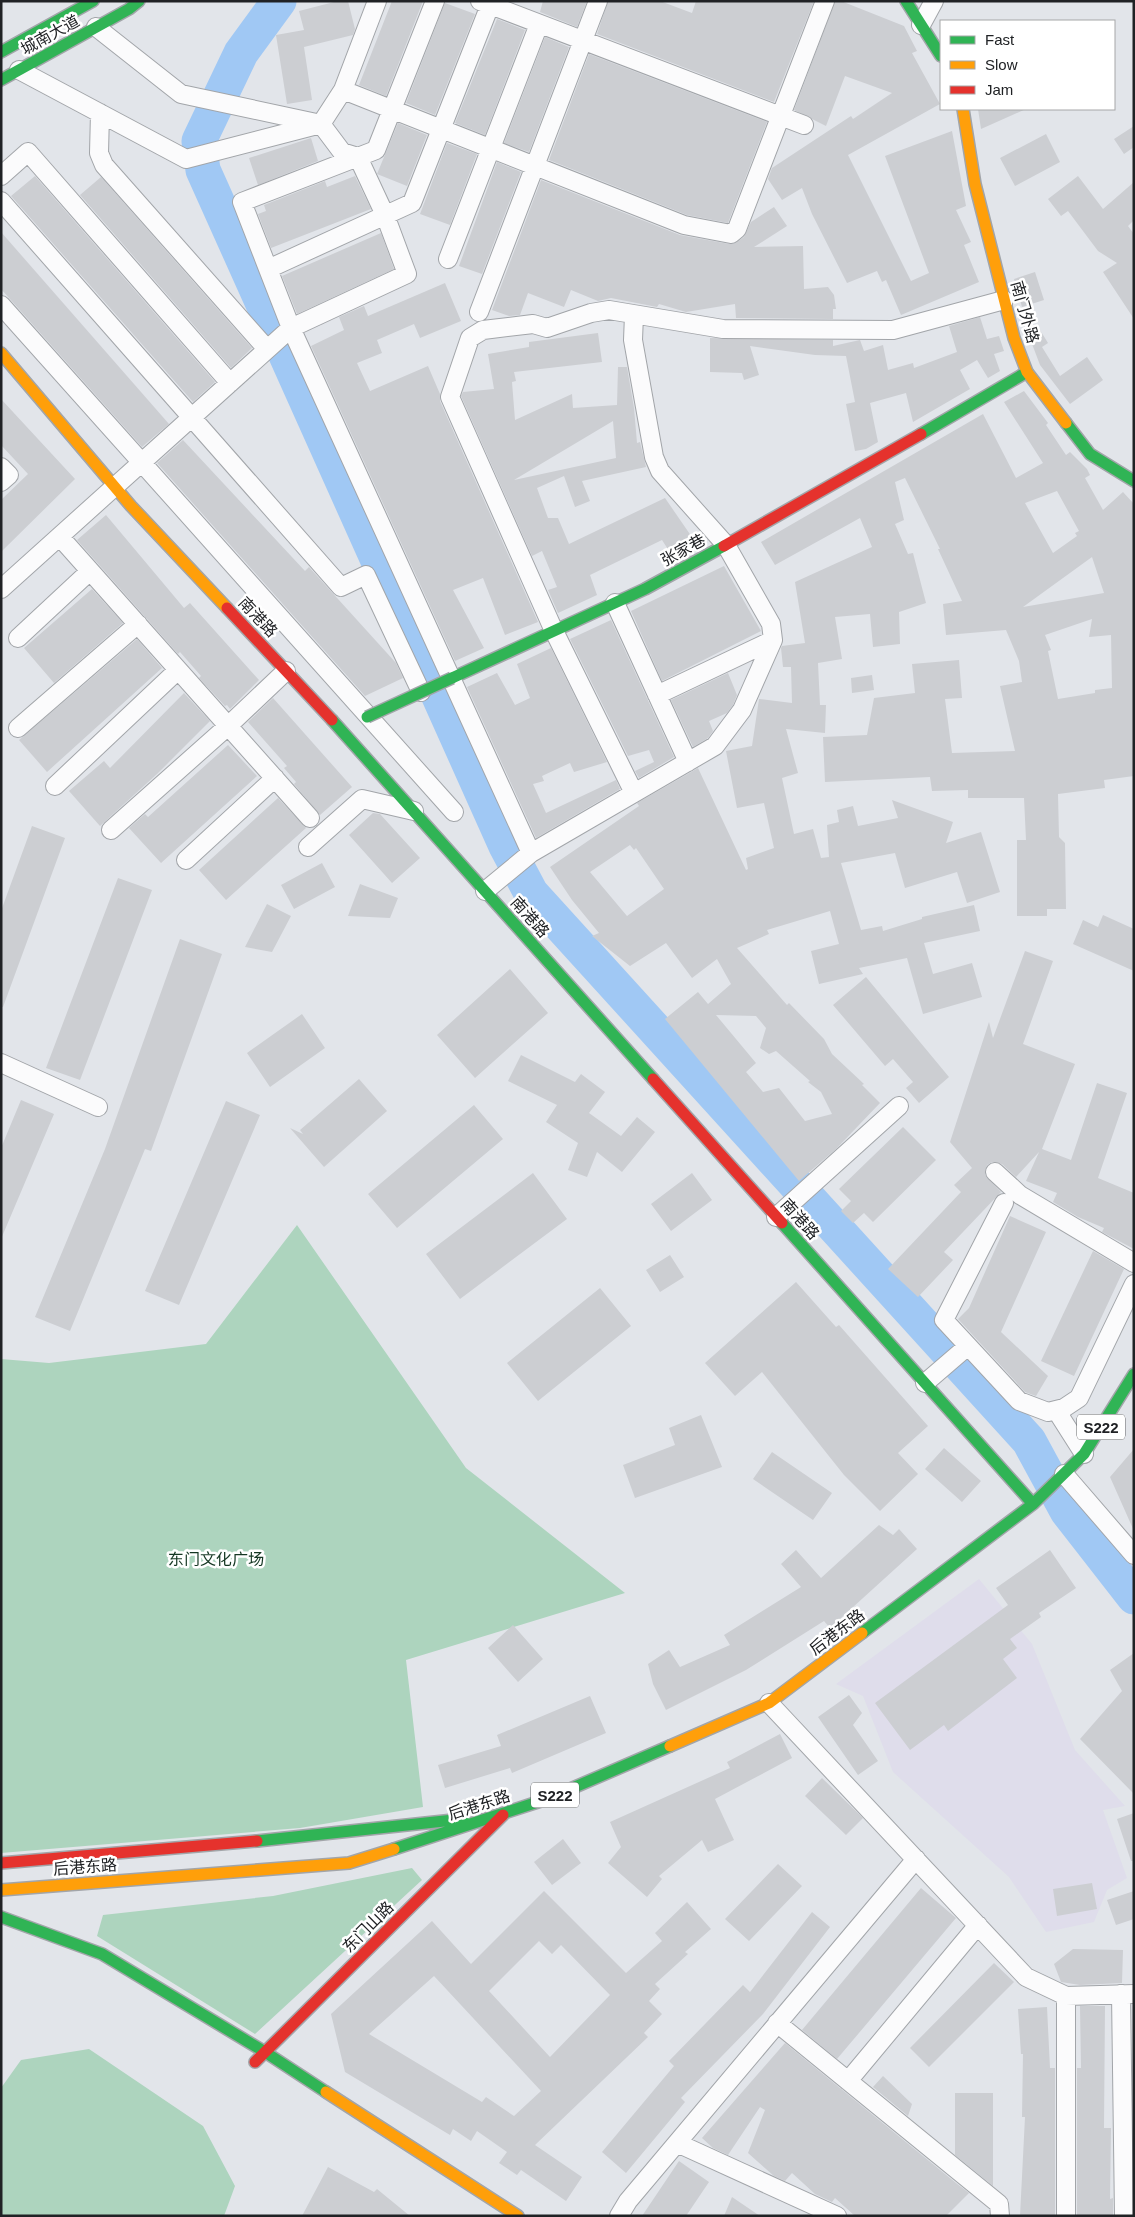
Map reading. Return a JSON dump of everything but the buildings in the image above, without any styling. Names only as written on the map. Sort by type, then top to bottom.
[{"type":"main road","name":"城南大道","points":[[1,52],[94,1]]},
{"type":"main road","name":"城南大道","points":[[1,80],[129,9],[139,1]]},
{"type":"main road","points":[[906,1],[940,54]]},
{"type":"main road","name":"南门外路","points":[[964,110],[975,184],[1014,338],[1027,372],[1090,454],[1134,481]]},
{"type":"main road","name":"南港路","points":[[1,353],[116,487],[286,671],[354,723],[414,811],[1034,1503]]},
{"type":"main road","name":"张家巷","points":[[354,723],[645,589],[1027,372]]},
{"type":"main road","name":"S222","points":[[1034,1503],[1084,1454],[1134,1374]]},
{"type":"main road","name":"后港东路","points":[[1,1890],[349,1863],[503,1815],[547,1799],[769,1703],[1034,1503]]},
{"type":"main road","points":[[1,1863],[271,1840],[503,1815]]},
{"type":"main road","name":"东门山路","points":[[255,2062],[503,1815]]},
{"type":"main road","points":[[1,1918],[102,1954],[265,2052],[518,2216]]},
{"type":"main road","points":[[1,1924],[53,1949]]},
{"type":"street","points":[[20,70],[186,159],[320,124],[343,90],[377,1]]},
{"type":"street","points":[[435,1],[376,150],[242,202],[291,328],[531,853]]},
{"type":"street","points":[[479,312],[598,1]]},
{"type":"street","points":[[343,90],[684,225],[731,234],[737,228],[825,1]]},
{"type":"street","points":[[921,25],[934,1]]},
{"type":"street","points":[[268,269],[412,203],[441,129],[485,3],[522,9],[539,24],[804,125]]},
{"type":"street","points":[[448,259],[539,24]]},
{"type":"street","points":[[1,589],[291,328],[407,274],[385,215],[358,157],[342,152],[320,124],[181,94],[96,27]]},
{"type":"street","points":[[100,114],[99,153],[104,165],[267,349]]},
{"type":"street","points":[[1,176],[28,152],[230,383]]},
{"type":"street","points":[[1,201],[341,587],[366,575],[421,692]]},
{"type":"street","points":[[634,793],[554,631],[450,397],[470,338],[483,330],[533,324],[547,328],[609,310],[723,328],[893,330],[1004,300]]},
{"type":"street","points":[[1,305],[454,812]]},
{"type":"street","points":[[486,890],[531,853],[715,746],[742,710],[773,640],[771,624],[726,544],[660,471],[654,457],[633,340],[634,315]]},
{"type":"street","points":[[1,466],[9,475],[1,482]]},
{"type":"street","points":[[60,537],[310,818]]},
{"type":"street","points":[[18,638],[90,571]]},
{"type":"street","points":[[615,603],[688,762]]},
{"type":"street","points":[[18,728],[138,624]]},
{"type":"street","points":[[657,695],[773,640]]},
{"type":"street","points":[[55,786],[178,670]]},
{"type":"street","points":[[111,830],[228,726],[286,671]]},
{"type":"street","points":[[186,860],[275,778]]},
{"type":"street","points":[[308,847],[362,799],[414,811]]},
{"type":"street","points":[[1,1063],[98,1108]]},
{"type":"street","points":[[777,1216],[899,1106]]},
{"type":"street","points":[[995,1172],[1020,1195],[1134,1263]]},
{"type":"street","points":[[1004,1203],[944,1320],[1019,1401],[1038,1410],[1048,1412],[1064,1408],[1078,1398],[1134,1284]]},
{"type":"street","points":[[926,1383],[968,1346]]},
{"type":"street","points":[[1056,1410],[1084,1454]]},
{"type":"street","points":[[1063,1474],[1134,1554]]},
{"type":"street","points":[[769,1703],[1026,1977],[1066,1996],[1127,1994],[1124,2216]]},
{"type":"street","points":[[619,2216],[628,2201],[916,1858]]},
{"type":"street","points":[[848,2081],[978,1925]]},
{"type":"street","points":[[1066,1996],[1066,2216]]},
{"type":"street","points":[[777,2023],[999,2204],[1000,2216]]},
{"type":"street","points":[[677,2143],[837,2216]]},
{"type":"shaded area","points":[[979,1579],[1032,1644],[1075,1750],[1125,1806],[1103,1810],[1127,1878],[1107,1890],[1094,1922],[1046,1932],[1009,1877],[893,1772],[863,1696],[836,1684]]},
{"type":"green space","name":"东门文化广场","points":[[297,1225],[466,1468],[625,1593],[406,1660],[423,1807],[300,1828],[1,1853],[1,1359],[49,1363],[206,1344]]},
{"type":"green space","points":[[412,1868],[422,1880],[255,2034],[97,1936],[103,1915],[273,1896]]},
{"type":"green space","points":[[89,2049],[203,2126],[235,2186],[224,2216],[1,2216],[1,2088],[21,2060]]},
{"type":"waterway","points":[[279,1],[241,53],[199,141],[203,170],[506,846],[531,893],[1029,1441],[1067,1511],[1134,1597]]},
{"type":"traffic: fast","points":[[1,52],[93,1]]},
{"type":"traffic: fast","points":[[1,80],[129,9],[139,1]]},
{"type":"traffic: fast","points":[[906,1],[940,54]]},
{"type":"traffic: fast","points":[[921,434],[1027,372]]},
{"type":"traffic: fast","points":[[1066,423],[1090,454],[1134,481]]},
{"type":"traffic: fast","points":[[452,678],[645,589],[724,546]]},
{"type":"traffic: fast","points":[[367,717],[452,678]]},
{"type":"traffic: fast","points":[[332,720],[653,1079]]},
{"type":"traffic: fast","points":[[782,1223],[1033,1504]]},
{"type":"traffic: fast","points":[[862,1633],[1033,1504],[1084,1454],[1134,1374]]},
{"type":"traffic: fast","points":[[394,1849],[547,1799],[670,1746]]},
{"type":"traffic: fast","points":[[257,1841],[463,1819]]},
{"type":"traffic: fast","points":[[1,1917],[102,1954],[265,2052],[326,2092]]},
{"type":"traffic: slow","points":[[963,110],[975,184],[1014,338],[1027,372],[1066,423]]},
{"type":"traffic: slow","points":[[1,353],[131,506],[227,608]]},
{"type":"traffic: slow","points":[[670,1746],[769,1703],[862,1633]]},
{"type":"traffic: slow","points":[[1,1890],[349,1863],[394,1849]]},
{"type":"traffic: slow","points":[[326,2092],[518,2216]]},
{"type":"traffic: jam","points":[[724,546],[921,434]]},
{"type":"traffic: jam","points":[[227,608],[332,720]]},
{"type":"traffic: jam","points":[[653,1079],[782,1223]]},
{"type":"traffic: jam","points":[[255,2062],[503,1815]]},
{"type":"traffic: jam","points":[[1,1863],[257,1841]]}]
